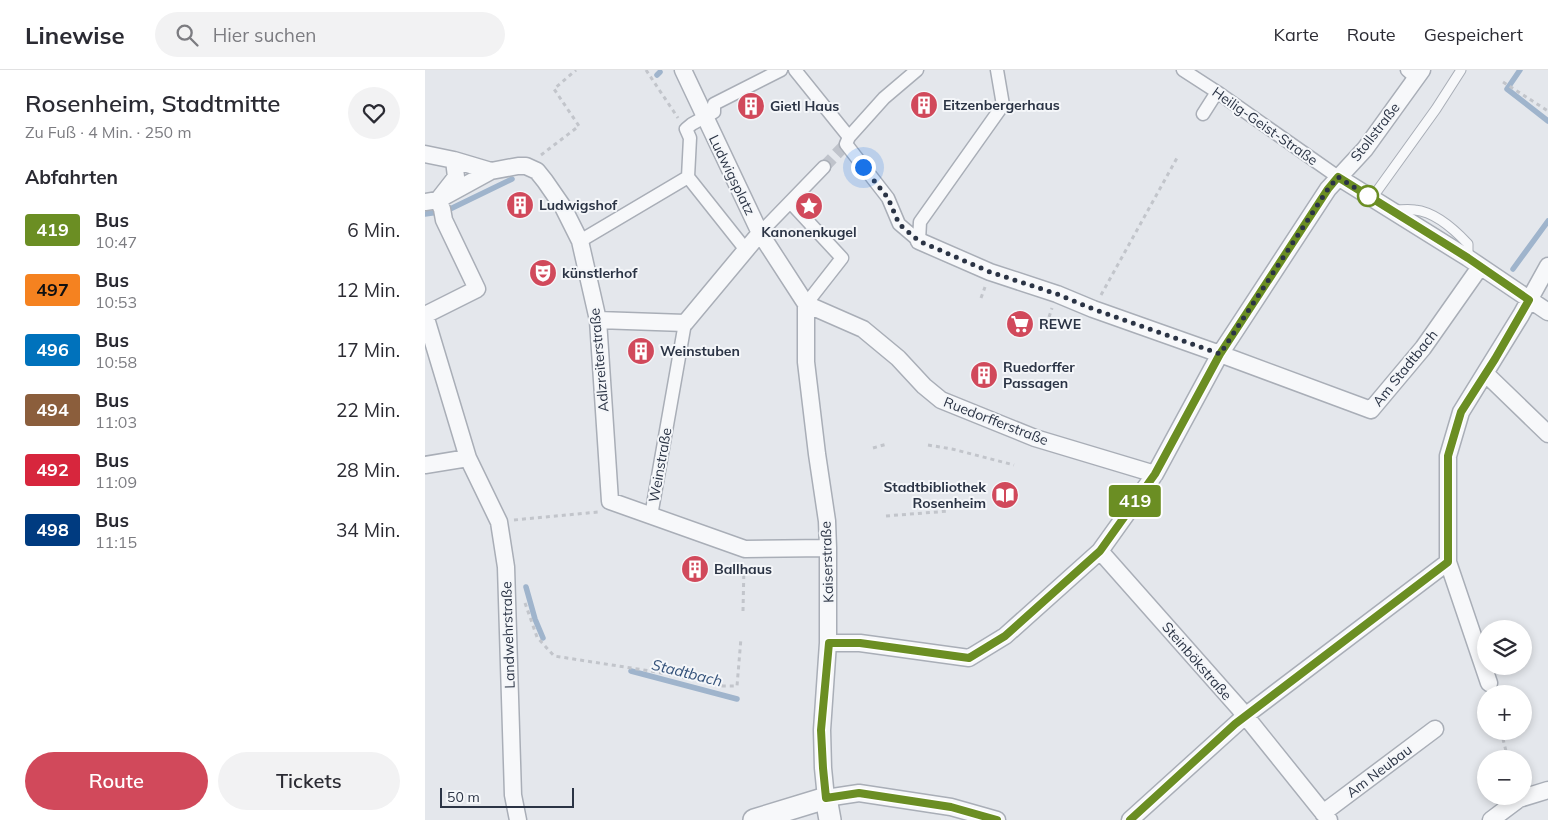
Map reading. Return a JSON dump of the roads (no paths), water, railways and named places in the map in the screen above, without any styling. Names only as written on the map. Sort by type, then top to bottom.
[{"type":"street","name":"Ludwigsplatz","points":[[683,70],[760,233],[806,304]]},
{"type":"street","name":"Ludwigsplatz","points":[[746,250],[688,177],[690,138],[686,129],[714,112],[714,104],[781,70]]},
{"type":"street","points":[[795,70],[849,137]]},
{"type":"street","points":[[917,70],[884,98],[849,137],[846,144],[888,198],[899,224],[919,241],[990,272],[1057,294],[1093,309],[1220,354]]},
{"type":"street","points":[[919,241],[920,222],[1003,105],[997,70]]},
{"type":"street","name":"Heilig-Geist-Straße","points":[[1183,70],[1338,177],[1548,312]]},
{"type":"street","name":"Stollstraße","points":[[829,643],[860,643],[969,658],[1005,636],[1100,551],[1155,474],[1220,354],[1328,189],[1365,149],[1415,73]]},
{"type":"street","points":[[1203,114],[1217,92]]},
{"type":"street","points":[[425,154],[454,160],[491,172]]},
{"type":"street","points":[[437,208],[457,176],[454,160]]},
{"type":"street","name":"Adlzreiterstraße","points":[[491,172],[518,166],[526,166],[537,171],[563,208],[580,241],[598,320],[618,503],[651,516]]},
{"type":"street","name":"Ludwigsplatz","points":[[760,233],[824,168]]},
{"type":"street","points":[[437,208],[491,172]]},
{"type":"street","points":[[580,241],[688,177]]},
{"type":"street","points":[[790,202],[842,258],[806,304]]},
{"type":"street","name":"Landwehrstraße","points":[[437,208],[477,289],[425,315],[467,458],[499,522],[506,568],[513,795],[517,820]]},
{"type":"street","name":"Weinstraße","points":[[760,233],[685,323],[651,516],[745,549],[828,548]]},
{"type":"street","name":"Am Stadtbach","points":[[1220,354],[1371,410],[1423,348],[1474,263]]},
{"type":"street","points":[[1489,682],[1448,562],[1448,456],[1461,412],[1486,374],[1548,266]]},
{"type":"street","name":"Ruedorfferstraße","points":[[806,304],[863,329],[898,358],[924,386],[941,400],[1035,438],[1155,474]]},
{"type":"street","name":"Kaiserstraße","points":[[806,304],[806,362],[827,521],[829,643],[821,730],[823,768],[830,820]]},
{"type":"street","points":[[598,320],[685,323]]},
{"type":"street","points":[[1486,374],[1548,434]]},
{"type":"street","points":[[425,465],[467,458]]},
{"type":"street","name":"Steinbökstraße","points":[[1100,551],[1245,716],[1326,816]]},
{"type":"street","points":[[1130,820],[1245,716],[1448,562]]},
{"type":"street","name":"Am Neubau","points":[[1326,816],[1435,729]]},
{"type":"street","points":[[1491,820],[1519,799],[1548,790]]},
{"type":"street","points":[[754,820],[826,798],[859,793],[951,807],[997,820]]},
{"type":"lane","points":[[1371,198],[1436,109],[1461,70]]},
{"type":"waterway","name":"Stadtbach","points":[[1520,70],[1507,89],[1548,121]]},
{"type":"waterway","points":[[657,75],[660,72]]},
{"type":"waterway","points":[[425,214],[446,211],[512,179]]},
{"type":"waterway","name":"Stadtbach","points":[[1513,269],[1548,221]]},
{"type":"waterway","name":"Stadtbach","points":[[526,587],[535,619],[543,638]]},
{"type":"waterway","name":"Stadtbach","points":[[631,671],[737,699]]},
{"type":"tunnel","points":[[824,167],[846,144]]},
{"type":"place","name":"Eitzenbergerhaus","points":[[924,105]]},
{"type":"place","name":"Gietl Haus","points":[[751,106]]},
{"type":"place","name":"Ludwigshof","points":[[520,205]]},
{"type":"place","name":"Kanonenkugel","points":[[809,206]]},
{"type":"place","name":"künstlerhof","points":[[543,273]]},
{"type":"place","name":"REWE","points":[[1020,324]]},
{"type":"place","name":"Weinstuben","points":[[641,351]]},
{"type":"place","name":"Ruedorffer Passagen","points":[[984,375]]},
{"type":"place","name":"Stadtbibliothek Rosenheim","points":[[1005,495]]},
{"type":"place","name":"Ballhaus","points":[[695,569]]}]
